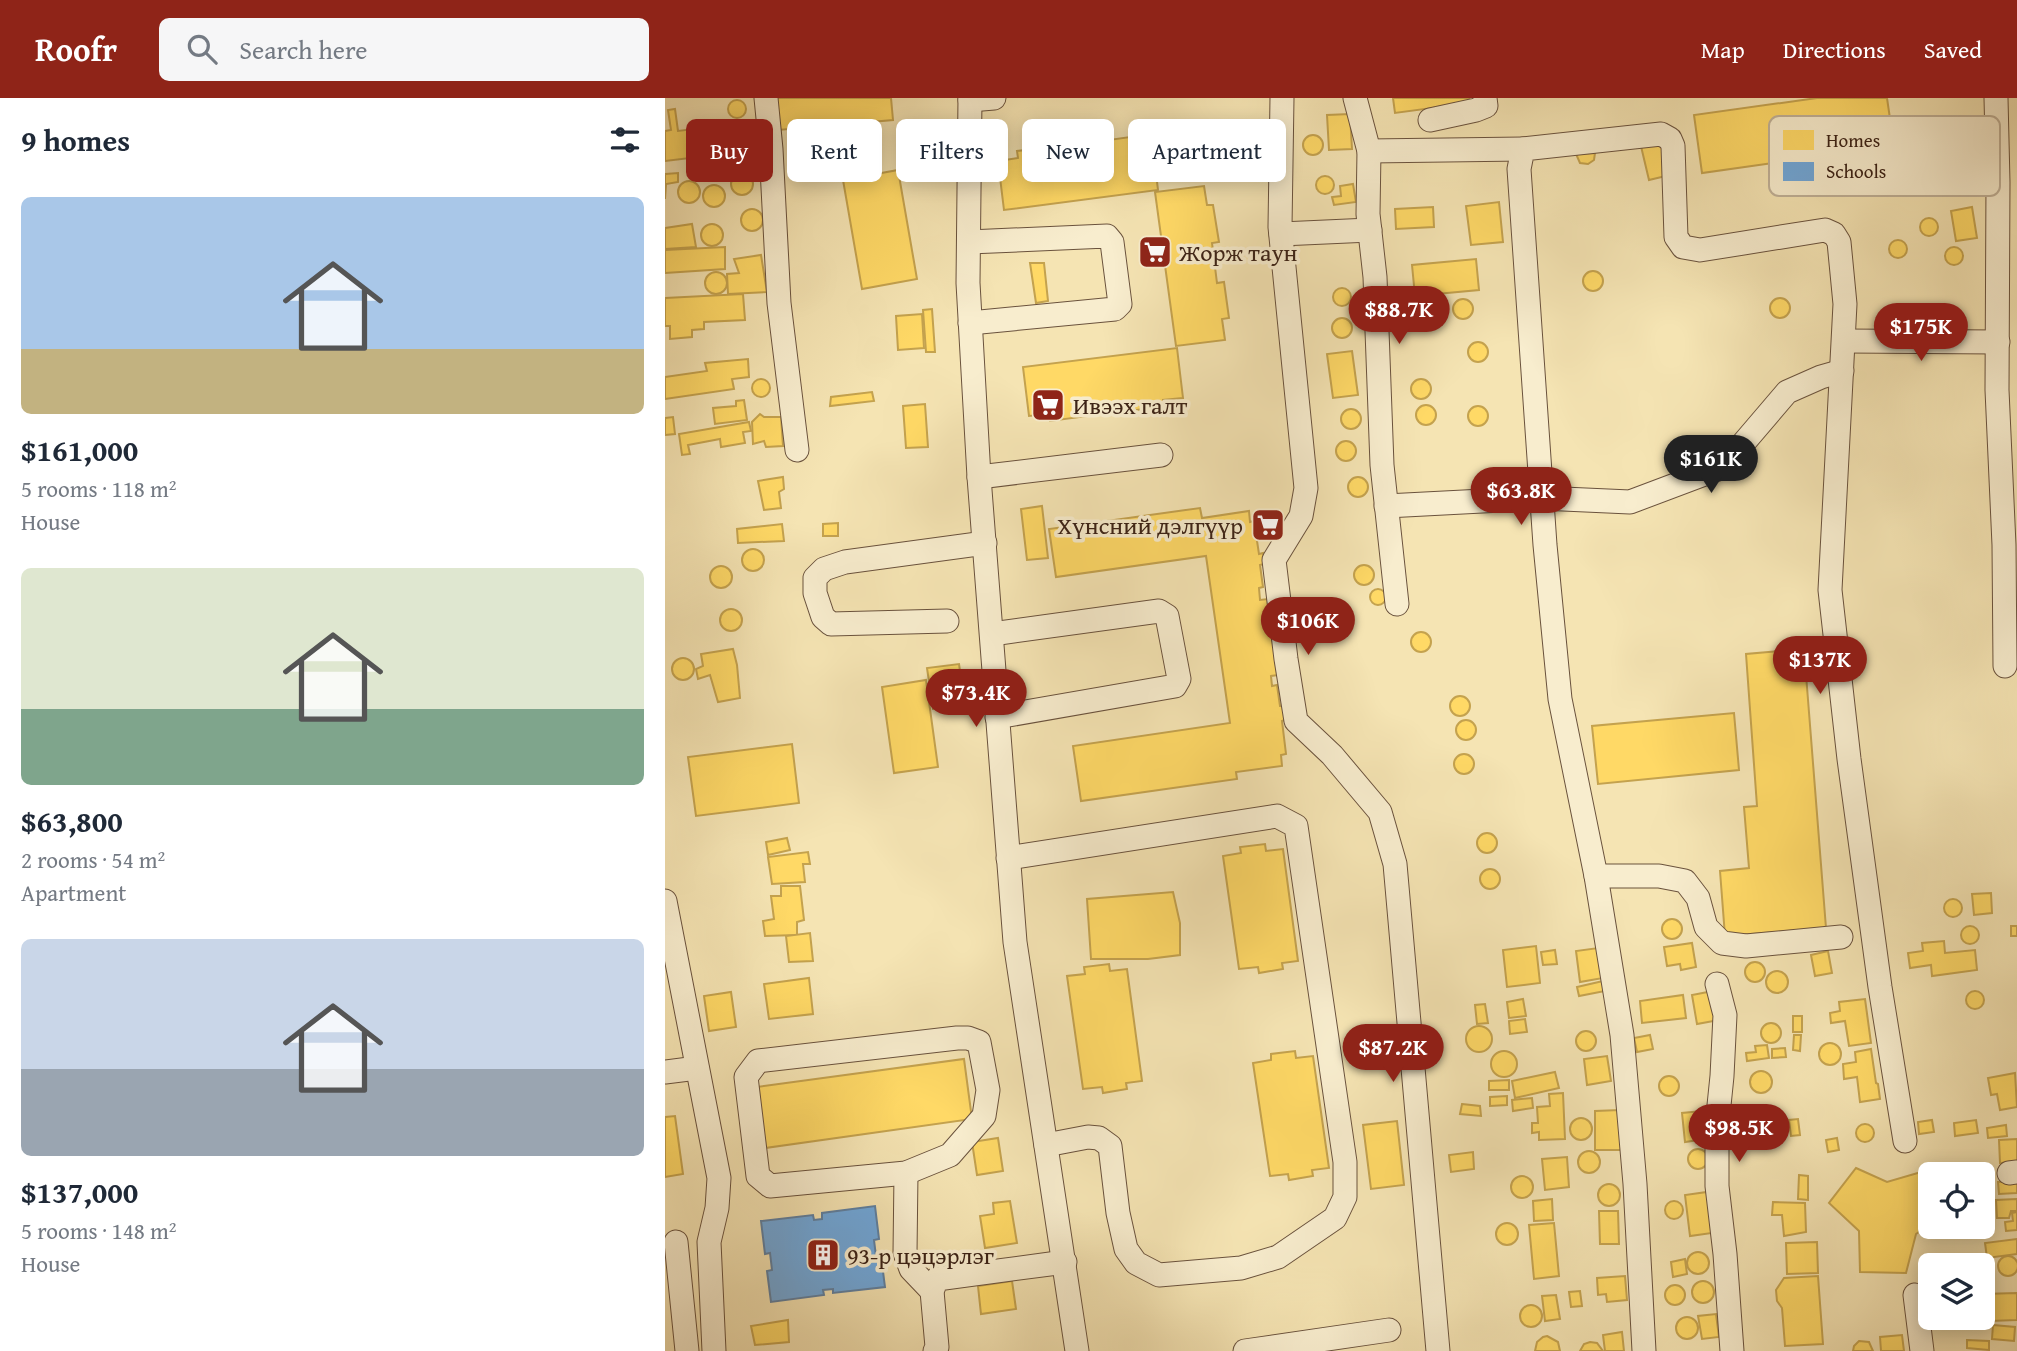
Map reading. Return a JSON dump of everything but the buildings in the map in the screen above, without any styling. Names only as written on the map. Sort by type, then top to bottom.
[{"type":"street","points":[[766,98],[779,303],[797,450]]},
{"type":"street","points":[[994,98],[970,99],[968,283],[979,477],[1015,942],[1077,1351]]},
{"type":"street","points":[[1282,98],[1281,234],[1306,488],[1301,516],[1274,560],[1286,659],[1296,720],[1332,755],[1380,812],[1395,864],[1438,1351]]},
{"type":"street","points":[[1355,98],[1369,151],[1368,214],[1375,277],[1382,465],[1397,604]]},
{"type":"street","points":[[1430,120],[1486,106],[1485,98]]},
{"type":"street","points":[[1996,98],[1996,116]]},
{"type":"street","points":[[1369,151],[1523,149],[1661,134],[1670,139],[1673,146],[1676,237],[1683,247],[1700,250],[1825,230],[1834,234],[1839,242],[1845,304],[1830,590],[1849,758],[1880,987],[1905,1141]]},
{"type":"street","points":[[1523,149],[1519,169],[1541,498],[1560,699],[1596,876],[1622,1035],[1635,1185],[1644,1351]]},
{"type":"street","points":[[1998,196],[1998,342],[2007,390],[2010,546],[2005,666]]},
{"type":"street","points":[[1281,234],[1370,230]]},
{"type":"street","points":[[969,242],[1107,236],[1112,243],[1120,304],[1115,309],[970,323]]},
{"type":"street","points":[[1844,341],[1998,342]]},
{"type":"street","points":[[1386,506],[1541,498],[1630,502],[1723,467],[1787,392],[1842,371]]},
{"type":"street","points":[[979,477],[1161,455]]},
{"type":"street","points":[[947,621],[831,624],[823,617],[815,593],[815,578],[824,569],[845,562],[985,543]]},
{"type":"street","points":[[992,635],[1159,611],[1167,616],[1179,679],[1175,686],[997,717]]},
{"type":"street","points":[[1008,858],[1277,816],[1296,827],[1345,1162],[1345,1197],[1335,1218],[1278,1257],[1241,1268],[1159,1275],[1136,1263],[1126,1249],[1118,1213],[1110,1146],[1099,1138],[1088,1137],[1047,1145]]},
{"type":"street","points":[[1596,876],[1659,876],[1685,881],[1698,898],[1706,927],[1722,943],[1746,946],[1841,937]]},
{"type":"street","points":[[665,901],[719,1178],[717,1208],[709,1242],[714,1351]]},
{"type":"street","points":[[1717,984],[1725,1026],[1717,1125],[1717,1186],[1732,1351]]},
{"type":"street","points":[[957,1038],[979,1042],[988,1090],[984,1116],[950,1155],[906,1173],[770,1186],[758,1176],[745,1077],[758,1061],[957,1038]]},
{"type":"street","points":[[665,1072],[697,1068]]},
{"type":"street","points":[[906,1173],[905,1253],[911,1269],[932,1291]]},
{"type":"street","points":[[687,1351],[671,1240],[709,1242]]},
{"type":"street","points":[[935,1351],[937,1347],[932,1291],[937,1279],[1065,1262]]},
{"type":"street","points":[[1915,1294],[1922,1351]]},
{"type":"street","points":[[1245,1351],[1389,1330]]},
{"type":"place","name":"Жорж таун","points":[[1155,252]]},
{"type":"place","name":"Ивээх галт","points":[[1048,405]]},
{"type":"place","name":"Хүнсний дэлгүүр","points":[[1268,525]]},
{"type":"place","name":"93-р цэцэрлэг","points":[[823,1255]]}]
